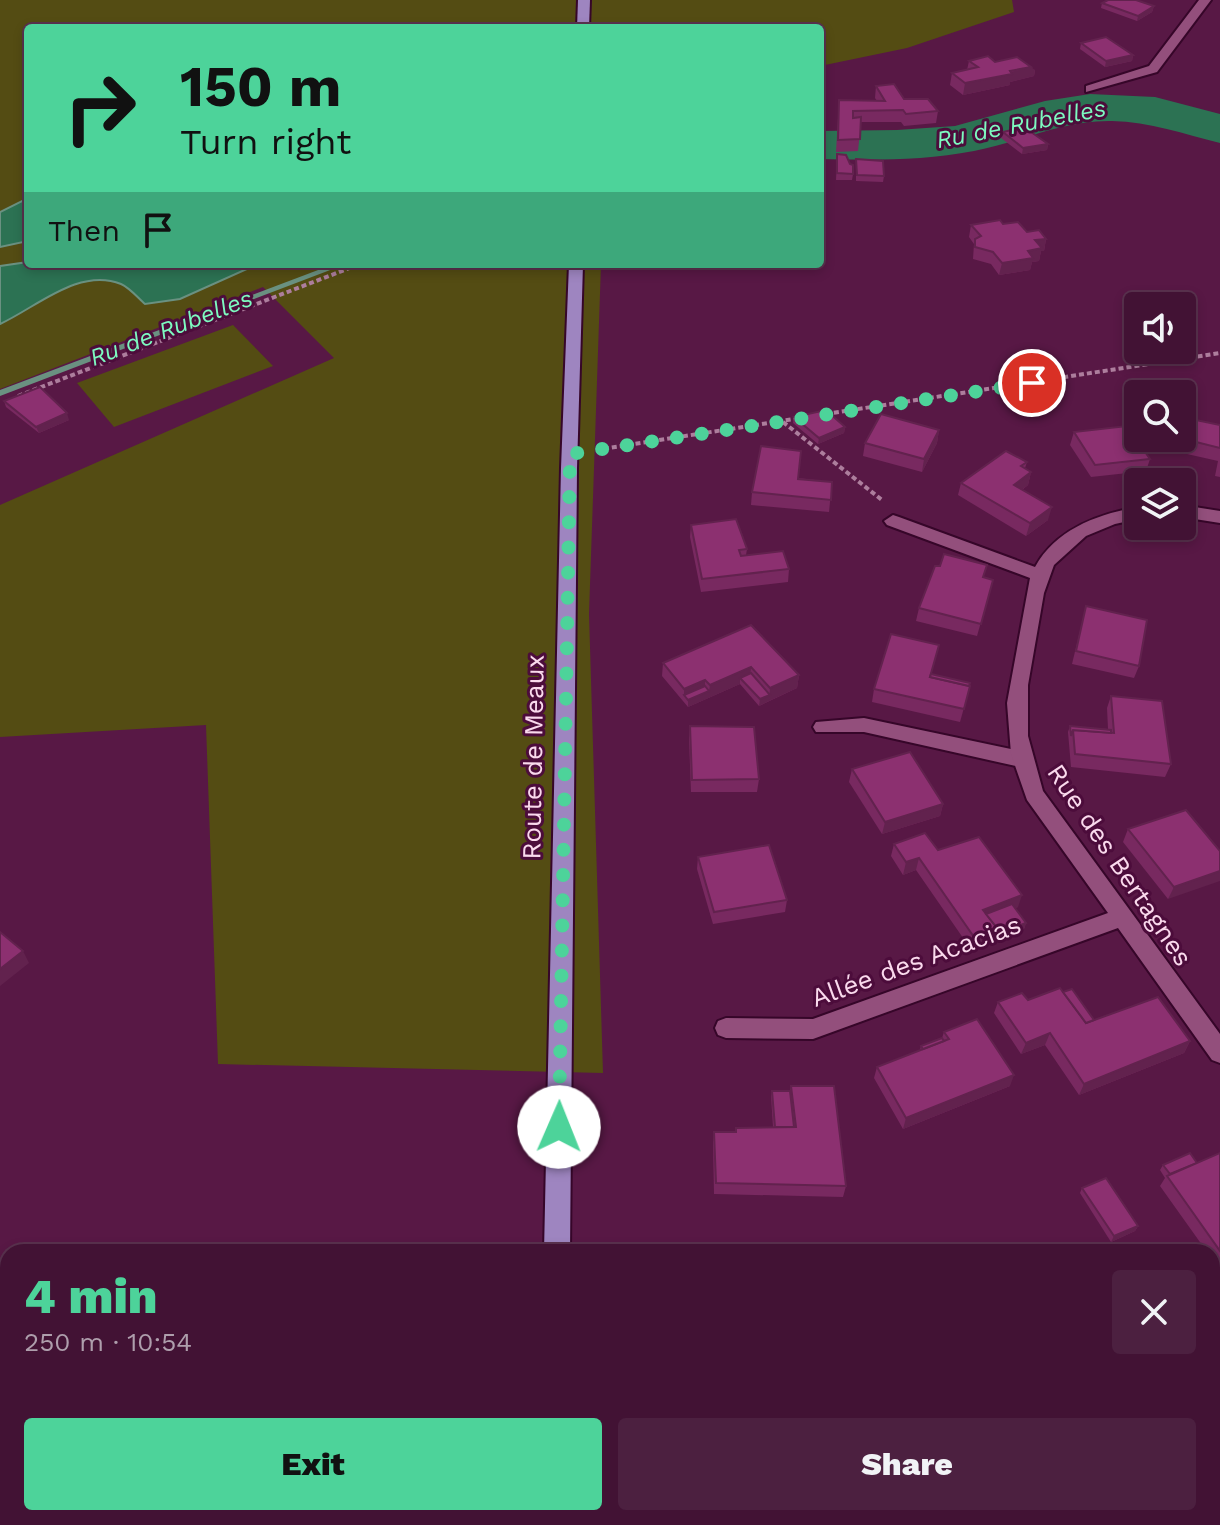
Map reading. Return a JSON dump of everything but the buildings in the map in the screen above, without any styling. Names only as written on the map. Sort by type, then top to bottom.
[{"type":"main road","points":[[583,24],[584,0]]},
{"type":"main road","name":"Route de Meaux","points":[[557,1244],[576,268]]},
{"type":"street","points":[[1090,89],[1153,69],[1205,0]]},
{"type":"street","points":[[1214,0],[1220,2]]},
{"type":"street","points":[[1196,513],[1220,517]]},
{"type":"street","name":"Rue des Bertagnes","points":[[1124,514],[1085,527],[1059,548],[1040,575],[1020,678],[1015,728],[1020,759],[1034,794],[1120,918],[1220,1053]]},
{"type":"street","points":[[893,521],[1040,575]]},
{"type":"street","points":[[823,727],[864,725],[1020,759]]},
{"type":"street","name":"Allée des Acacias","points":[[726,1028],[813,1029],[1120,918]]},
{"type":"path","points":[[11,399],[350,268]]},
{"type":"path","points":[[570,454],[1220,353]]},
{"type":"path","points":[[782,421],[882,500],[893,521]]},
{"type":"shaded area","points":[[0,0],[1012,0],[1014,12],[907,48],[824,65],[824,24],[24,24],[24,268],[601,268],[589,614],[603,1073],[218,1064],[206,725],[0,737],[0,505],[334,358],[263,287],[0,389]]},
{"type":"shaded area","points":[[24,200],[24,242],[0,247],[0,212]]},
{"type":"shaded area","points":[[24,263],[24,268],[249,268],[180,299],[145,304],[121,284],[105,280],[90,281],[59,291],[0,324],[0,266]]},
{"type":"shaded area","points":[[233,325],[273,366],[114,427],[77,383]]},
{"type":"waterway","name":"Ru de Rubelles","points":[[824,145],[897,145],[955,140],[1068,110],[1112,107],[1176,116],[1220,129]]},
{"type":"waterway","name":"Ru de Rubelles","points":[[0,393],[331,268]]},
{"type":"route","points":[[559,1127],[570,454],[1032,383]]}]
